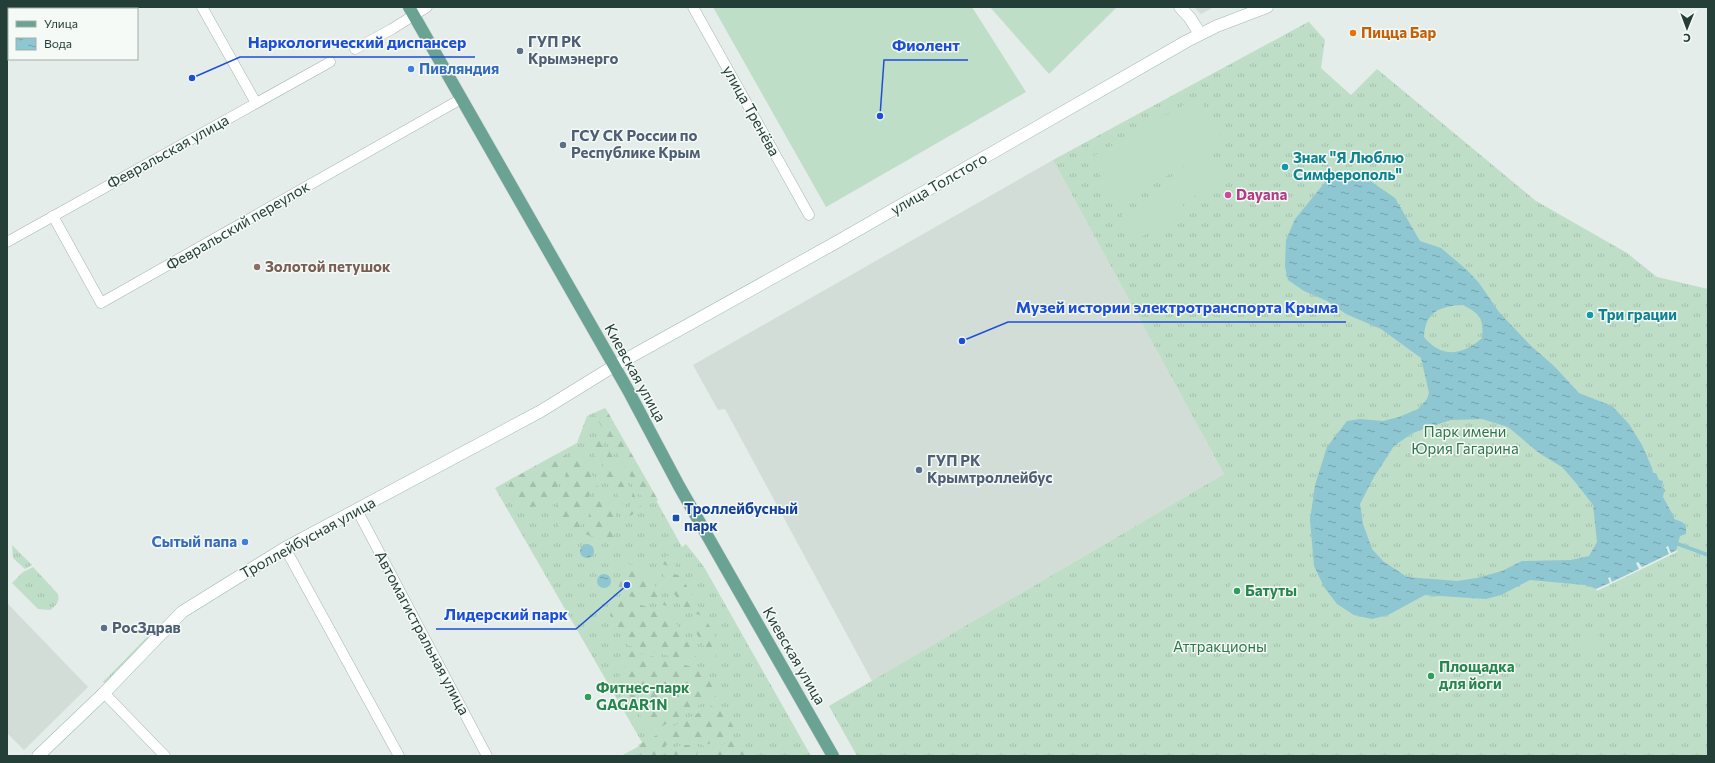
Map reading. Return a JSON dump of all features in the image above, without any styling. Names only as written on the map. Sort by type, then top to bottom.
[{"type":"main road","points":[[1180,7],[1190,18],[1200,34]]},
{"type":"main road","name":"улица Толстого","points":[[614,366],[842,239],[1200,34],[1267,7]]},
{"type":"main road","name":"Киевская улица","points":[[412,11],[614,366],[679,486],[833,756]]},
{"type":"main road","name":"Троллейбусная улица","points":[[38,756],[104,693],[182,612],[285,548],[541,411],[614,366]]},
{"type":"street","points":[[202,7],[256,103]]},
{"type":"street","points":[[355,49],[412,11],[427,7]]},
{"type":"street","name":"улица Тренёва","points":[[693,7],[809,215]]},
{"type":"street","name":"Февральская улица","points":[[7,242],[330,62]]},
{"type":"street","name":"Февральский переулок","points":[[53,216],[102,303],[461,99]]},
{"type":"street","name":"Автомагистральная улица","points":[[358,510],[487,756]]},
{"type":"street","points":[[285,548],[399,756]]},
{"type":"street","points":[[104,693],[166,756]]},
{"type":"shaded area","points":[[1194,7],[1214,7],[1201,14]]},
{"type":"shaded area","points":[[1053,160],[1224,474],[872,681],[725,409],[718,410],[693,365]]},
{"type":"shaded area","points":[[7,603],[88,687],[24,750],[7,733]]},
{"type":"green space","points":[[713,7],[972,7],[1026,92],[826,207]]},
{"type":"green space","points":[[990,7],[1117,7],[1049,74]]},
{"type":"green space","name":"Парк имени Юрия Гагарина","points":[[1310,21],[1309,22],[1325,40],[1321,68],[1351,95],[1377,69],[1536,201],[1627,253],[1657,277],[1708,289],[1708,756],[857,756],[829,706],[1224,474],[1053,160]]},
{"type":"green space","points":[[1198,97],[1225,143],[1116,204],[1090,158]]},
{"type":"green space","points":[[1211,155],[1225,178],[1187,201],[1173,179]]},
{"type":"green space","points":[[1172,186],[1187,212],[1135,240],[1121,215]]},
{"type":"green space","points":[[605,408],[682,547],[686,544],[704,567],[811,756],[621,756],[643,744],[495,488],[577,443],[587,416]]},
{"type":"green space","points":[[606,409],[658,500],[647,506],[595,415]]},
{"type":"green space","points":[[600,435],[604,441],[598,461],[587,442]]},
{"type":"green space","points":[[607,447],[629,486],[624,506],[602,468]]},
{"type":"green space","points":[[577,449],[594,478],[579,533],[560,528],[554,517],[572,451]]},
{"type":"green space","points":[[557,454],[560,458],[566,455],[551,511],[534,506],[524,511],[507,482]]},
{"type":"green space","points":[[597,485],[618,520],[612,542],[584,534]]},
{"type":"green space","points":[[633,492],[642,509],[630,516],[628,513]]},
{"type":"green space","points":[[12,545],[32,565],[25,569],[13,558]]},
{"type":"green space","points":[[669,555],[677,569],[656,562]]},
{"type":"green space","points":[[625,563],[645,568],[667,606],[617,593]]},
{"type":"green space","points":[[33,567],[58,594],[57,603],[50,610],[38,609],[12,583],[23,572]]},
{"type":"green space","points":[[661,570],[681,576],[704,616],[684,611]]},
{"type":"green space","name":"Батуты","points":[[1236,582],[1246,588],[1247,594],[1241,603],[1235,604],[1228,598],[1226,593],[1231,583]]},
{"type":"green space","points":[[615,598],[670,613],[700,664],[627,645],[610,615]]},
{"type":"green space","points":[[687,617],[707,622],[720,644],[713,662]]},
{"type":"green space","points":[[1598,634],[1606,648],[1584,658],[1577,644]]},
{"type":"green space","points":[[147,637],[149,639],[105,684],[103,682]]},
{"type":"green space","points":[[631,651],[704,670],[717,695],[650,733],[619,677]]},
{"type":"green space","points":[[719,702],[737,733],[703,746],[694,741],[680,740],[666,745],[661,756],[643,756],[638,745]]},
{"type":"green space","points":[[740,738],[750,756],[711,756],[707,750]]},
{"type":"green space","points":[[682,745],[694,745],[699,750],[696,756],[667,756],[669,749]]},
{"type":"water","points":[[1349,172],[1360,174],[1395,198],[1420,241],[1441,248],[1467,270],[1479,283],[1499,312],[1579,393],[1612,406],[1629,424],[1642,445],[1653,473],[1656,473],[1659,480],[1663,481],[1662,486],[1666,491],[1664,492],[1663,497],[1674,519],[1682,522],[1686,526],[1686,534],[1680,536],[1676,551],[1597,589],[1585,585],[1530,580],[1501,595],[1486,599],[1425,595],[1388,615],[1372,619],[1354,615],[1337,604],[1324,587],[1314,566],[1310,520],[1315,485],[1327,447],[1347,421],[1360,419],[1383,421],[1399,417],[1418,409],[1427,399],[1429,393],[1421,358],[1381,329],[1346,314],[1327,301],[1304,291],[1288,280],[1285,267],[1286,240],[1295,219],[1331,175]],"holes":[[[1463,305],[1480,317],[1482,338],[1475,344],[1460,351],[1453,352],[1438,349],[1424,337],[1427,321],[1441,309]],[[1482,419],[1508,427],[1539,453],[1562,467],[1593,505],[1597,542],[1589,556],[1571,560],[1522,561],[1502,571],[1477,578],[1457,581],[1407,577],[1383,561],[1372,549],[1363,524],[1360,504],[1374,477],[1394,446],[1411,434],[1451,420]]]},
{"type":"water","points":[[584,544],[590,544],[594,548],[594,554],[590,558],[584,558],[580,554],[580,548]]},
{"type":"water","points":[[601,574],[607,574],[611,578],[611,584],[607,588],[601,588],[597,584],[597,578]]},
{"type":"pier","points":[[1668,546],[1671,553],[1678,550],[1677,552],[1597,591],[1596,589],[1610,583],[1608,578],[1610,577],[1612,582],[1639,569],[1636,563],[1638,562],[1642,567],[1669,554],[1666,547]]},
{"type":"waterway","points":[[1678,544],[1708,555]]},
{"type":"place","name":"Пицца Бар","points":[[1353,33]]},
{"type":"place","name":"ГУП РК Крымэнерго","points":[[520,51]]},
{"type":"place","name":"Пивляндия","points":[[411,69]]},
{"type":"place","name":"Наркологический диспансер","points":[[192,78]]},
{"type":"place","name":"Фиолент","points":[[880,116]]},
{"type":"place","name":"ГСУ СК России по Республике Крым","points":[[563,145]]},
{"type":"place","name":"Знак \"Я Люблю Симферополь\"","points":[[1285,167]]},
{"type":"place","name":"Dayana","points":[[1228,195]]},
{"type":"place","name":"Золотой петушок","points":[[257,267]]},
{"type":"place","name":"Три грации","points":[[1590,315]]},
{"type":"place","name":"Музей истории электротранспорта Крыма","points":[[962,341]]},
{"type":"place","name":"ГУП РК Крымтроллейбус","points":[[919,470]]},
{"type":"place","name":"Троллейбусный парк","points":[[676,518]]},
{"type":"place","name":"Сытый папа","points":[[245,542]]},
{"type":"place","name":"Лидерский парк","points":[[627,585]]},
{"type":"place","name":"Батуты","points":[[1237,591]]},
{"type":"place","name":"РосЗдрав","points":[[104,628]]},
{"type":"place","name":"Площадка для йоги","points":[[1431,676]]},
{"type":"place","name":"Фитнес-парк GAGAR1N","points":[[588,697]]},
{"type":"park label","name":"Аттракционы","points":[[1220,647]]}]
